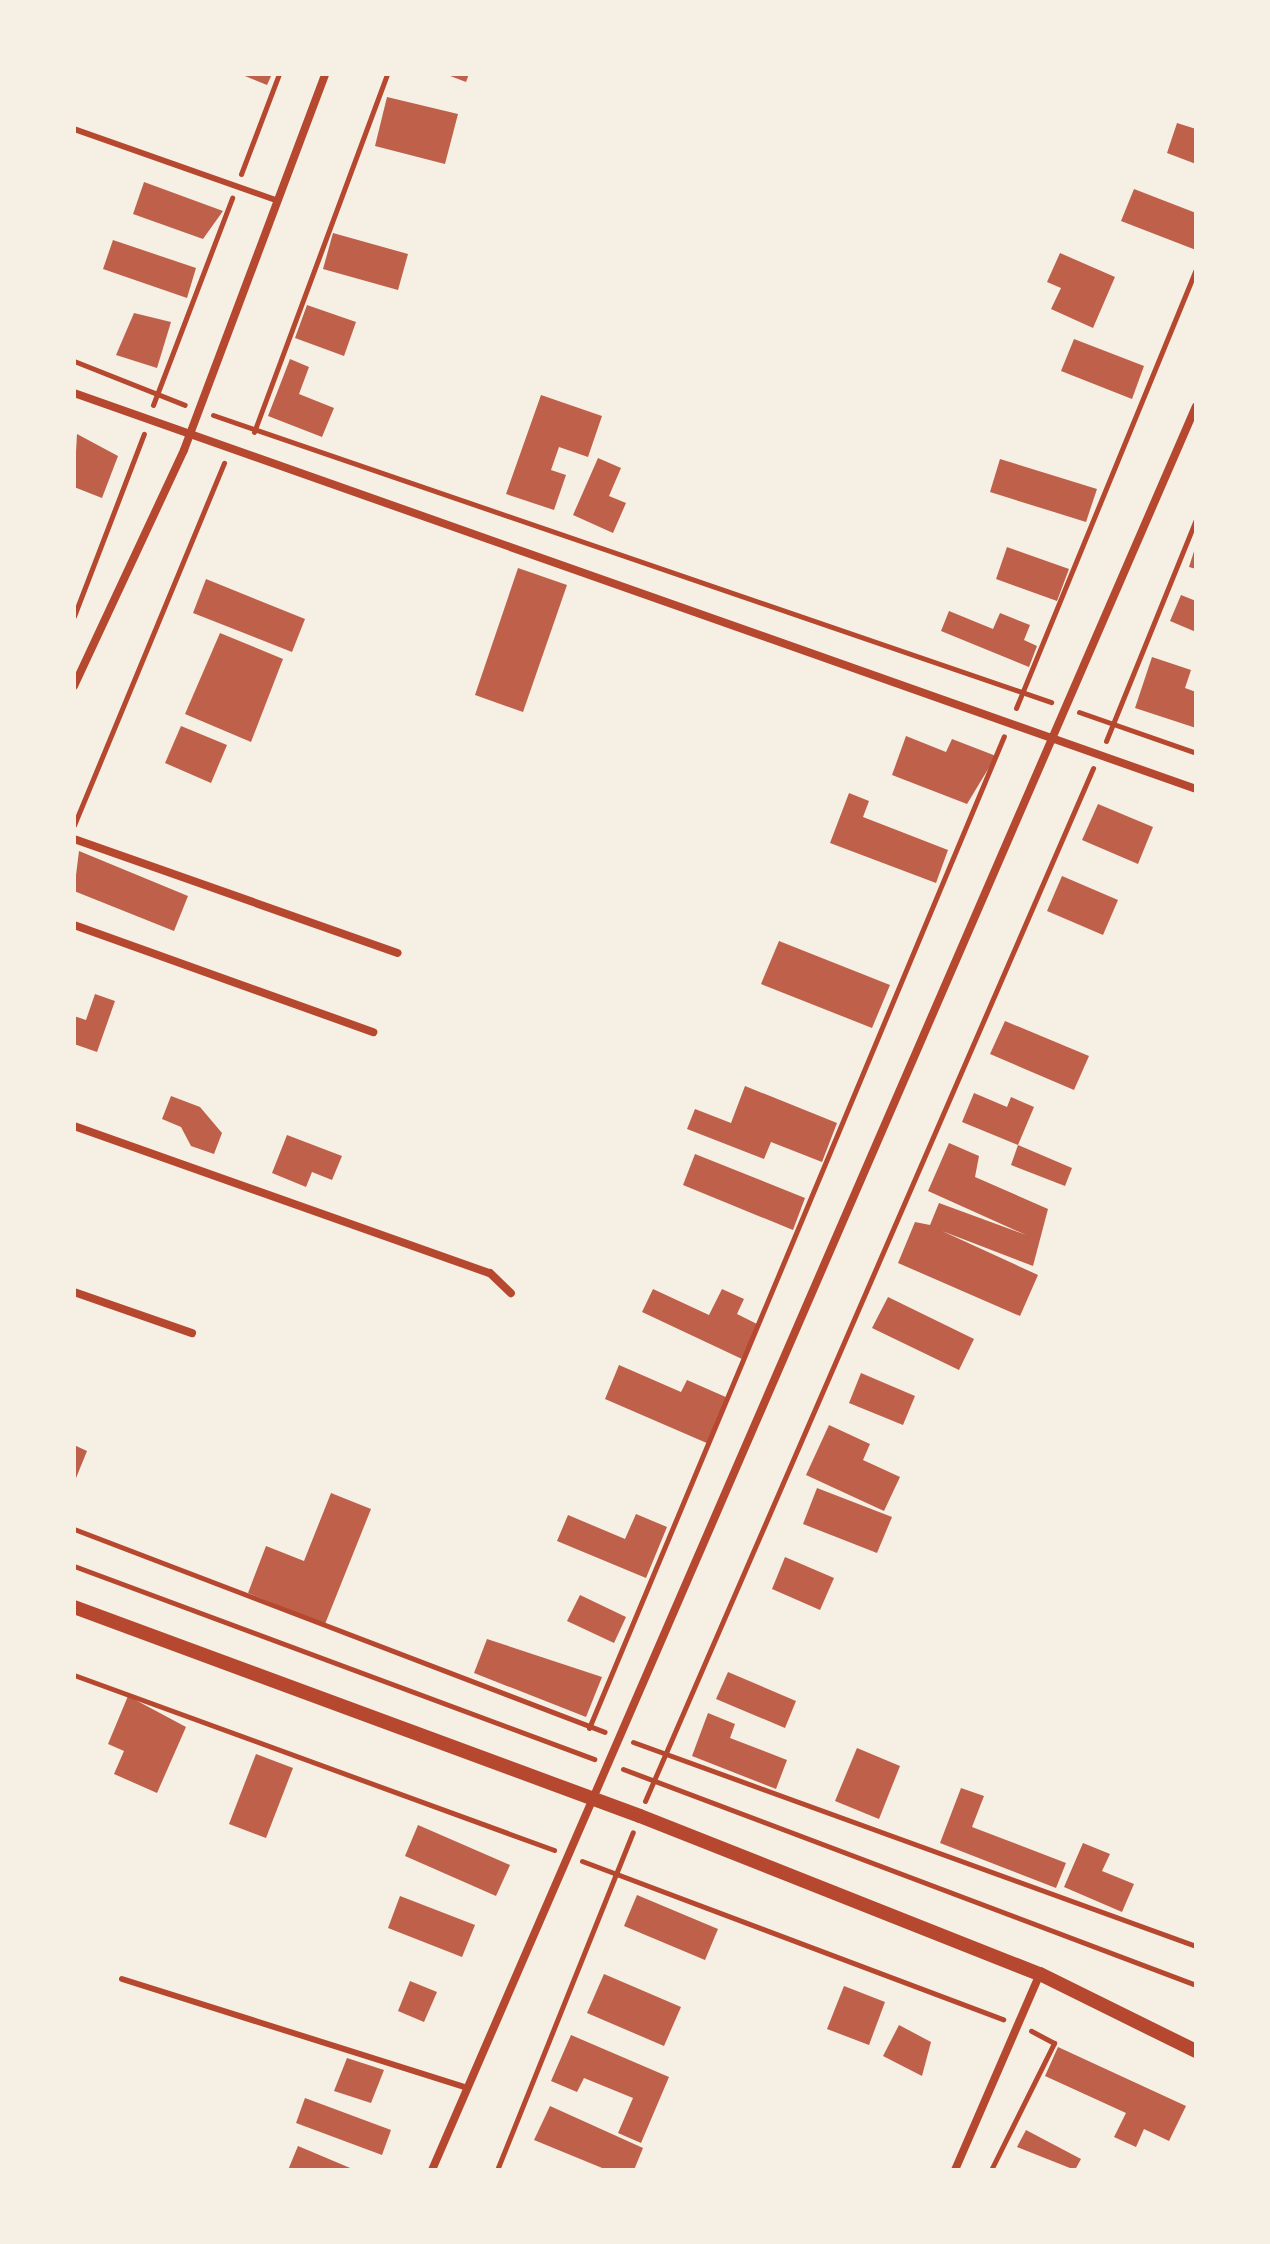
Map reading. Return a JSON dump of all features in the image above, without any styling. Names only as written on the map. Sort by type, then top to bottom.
[{"type":"street","points":[[74,686],[190,436],[325,74]]},
{"type":"street","points":[[74,393],[1055,742],[1196,789]]},
{"type":"street","points":[[432,2170],[590,1797],[1055,742],[1196,406]]},
{"type":"street","points":[[74,839],[398,953]]},
{"type":"street","points":[[74,925],[373,1032]]},
{"type":"street","points":[[74,1126],[490,1273],[511,1293]]},
{"type":"street","points":[[74,1292],[192,1333]]},
{"type":"street","points":[[74,1607],[590,1797],[1040,1974],[1196,2051]]},
{"type":"street","points":[[955,2170],[1040,1974]]},
{"type":"lane","points":[[74,129],[278,201]]},
{"type":"lane","points":[[122,1979],[467,2088]]},
{"type":"path","points":[[74,616],[279,74]]},
{"type":"path","points":[[589,1728],[1009,725],[1196,269]]},
{"type":"path","points":[[74,361],[200,411],[1196,753]]},
{"type":"path","points":[[497,2170],[653,1781],[1114,724],[1196,519]]},
{"type":"path","points":[[74,1566],[1196,1985]]},
{"type":"path","points":[[74,1675],[567,1854],[1019,2025],[1054,2043],[991,2170]]},
{"type":"building","points":[[240,74],[272,74],[267,85]]},
{"type":"building","points":[[445,74],[469,74],[466,82]]},
{"type":"building","points":[[387,97],[458,114],[445,164],[375,146]]},
{"type":"building","points":[[1177,123],[1196,129],[1196,164],[1167,153]]},
{"type":"building","points":[[144,182],[223,211],[203,239],[133,214]]},
{"type":"building","points":[[1134,189],[1196,213],[1196,250],[1121,221]]},
{"type":"building","points":[[333,233],[408,254],[398,290],[323,269]]},
{"type":"building","points":[[113,240],[196,268],[187,298],[103,269]]},
{"type":"building","points":[[1060,253],[1115,277],[1093,328],[1051,309],[1061,288],[1047,282]]},
{"type":"building","points":[[307,305],[356,322],[344,356],[295,338]]},
{"type":"building","points":[[134,313],[171,322],[157,368],[116,355]]},
{"type":"building","points":[[1074,339],[1144,366],[1132,399],[1061,371]]},
{"type":"building","points":[[290,359],[309,367],[299,394],[334,408],[322,437],[268,416]]},
{"type":"building","points":[[541,395],[602,416],[588,457],[559,447],[551,470],[566,475],[554,510],[506,494]]},
{"type":"building","points":[[77,434],[118,456],[102,498],[74,487]]},
{"type":"building","points":[[598,458],[621,468],[609,496],[626,503],[613,533],[573,515]]},
{"type":"building","points":[[1000,459],[1097,489],[1086,522],[990,492]]},
{"type":"building","points":[[1007,547],[1069,569],[1057,601],[996,579]]},
{"type":"building","points":[[1196,548],[1196,569],[1189,567]]},
{"type":"building","points":[[518,568],[567,585],[523,712],[475,695]]},
{"type":"building","points":[[206,579],[305,619],[292,652],[193,613]]},
{"type":"building","points":[[1181,595],[1196,601],[1196,632],[1170,621]]},
{"type":"building","points":[[949,611],[993,629],[1000,613],[1030,625],[1024,640],[1037,646],[1029,667],[941,631]]},
{"type":"building","points":[[220,633],[283,659],[251,742],[185,714]]},
{"type":"building","points":[[1152,657],[1191,670],[1185,688],[1196,692],[1196,728],[1135,708]]},
{"type":"building","points":[[181,726],[227,745],[211,783],[165,763]]},
{"type":"building","points":[[906,736],[946,752],[952,739],[996,756],[967,804],[892,775]]},
{"type":"building","points":[[849,793],[869,801],[863,817],[948,850],[936,883],[830,843]]},
{"type":"building","points":[[1098,804],[1153,827],[1138,864],[1082,840]]},
{"type":"building","points":[[79,851],[188,896],[174,931],[74,891]]},
{"type":"building","points":[[1062,876],[1118,900],[1103,935],[1047,911]]},
{"type":"building","points":[[779,941],[890,985],[872,1028],[761,984]]},
{"type":"building","points":[[95,994],[115,1001],[97,1052],[74,1044],[74,1016],[86,1020]]},
{"type":"building","points":[[1005,1021],[1089,1056],[1074,1090],[990,1054]]},
{"type":"building","points":[[745,1086],[837,1123],[822,1162],[771,1142],[764,1159],[687,1129],[695,1109],[731,1123]]},
{"type":"building","points":[[974,1093],[1007,1107],[1011,1097],[1034,1107],[1018,1145],[962,1122]]},
{"type":"building","points":[[171,1096],[200,1107],[222,1133],[214,1154],[191,1146],[181,1127],[162,1119]]},
{"type":"building","points":[[287,1135],[342,1156],[332,1180],[312,1172],[306,1187],[272,1173]]},
{"type":"building","points":[[949,1143],[979,1156],[975,1177],[1048,1209],[1033,1266],[942,1231],[1038,1275],[1020,1316],[898,1263],[915,1222],[930,1225],[939,1203],[1026,1235],[928,1191]]},
{"type":"building","points":[[1018,1145],[1072,1168],[1065,1186],[1011,1165]]},
{"type":"building","points":[[695,1154],[805,1198],[793,1230],[683,1185]]},
{"type":"building","points":[[653,1289],[709,1315],[722,1289],[744,1299],[737,1314],[759,1325],[742,1359],[642,1312]]},
{"type":"building","points":[[888,1297],[974,1339],[959,1370],[872,1328]]},
{"type":"building","points":[[619,1365],[681,1392],[687,1380],[728,1398],[709,1444],[605,1399]]},
{"type":"building","points":[[861,1373],[915,1396],[903,1425],[849,1403]]},
{"type":"building","points":[[829,1425],[870,1444],[863,1460],[900,1477],[884,1511],[806,1475]]},
{"type":"building","points":[[74,1445],[87,1451],[74,1483]]},
{"type":"building","points":[[817,1488],[892,1517],[877,1553],[803,1524]]},
{"type":"building","points":[[331,1493],[371,1509],[325,1624],[248,1593],[266,1546],[304,1561]]},
{"type":"building","points":[[636,1514],[667,1527],[646,1578],[557,1541],[568,1515],[625,1539]]},
{"type":"building","points":[[785,1557],[834,1578],[820,1610],[772,1589]]},
{"type":"building","points":[[580,1595],[626,1617],[614,1643],[567,1621]]},
{"type":"building","points":[[487,1639],[602,1677],[586,1717],[474,1673]]},
{"type":"building","points":[[728,1672],[796,1701],[785,1728],[716,1699]]},
{"type":"building","points":[[128,1696],[186,1727],[157,1793],[114,1774],[124,1751],[108,1744]]},
{"type":"building","points":[[708,1713],[735,1724],[730,1738],[787,1760],[776,1789],[692,1756]]},
{"type":"building","points":[[857,1748],[900,1766],[879,1819],[835,1801]]},
{"type":"building","points":[[256,1754],[293,1768],[266,1838],[229,1824]]},
{"type":"building","points":[[961,1788],[984,1796],[972,1827],[1066,1863],[1056,1888],[940,1843]]},
{"type":"building","points":[[418,1825],[510,1865],[496,1896],[405,1856]]},
{"type":"building","points":[[1083,1843],[1110,1854],[1102,1871],[1134,1884],[1122,1912],[1064,1887]]},
{"type":"building","points":[[637,1895],[718,1929],[705,1960],[624,1926]]},
{"type":"building","points":[[400,1896],[475,1925],[462,1957],[388,1928]]},
{"type":"building","points":[[604,1974],[681,2007],[664,2046],[587,2013]]},
{"type":"building","points":[[410,1981],[437,1992],[424,2022],[398,2011]]},
{"type":"building","points":[[844,1986],[885,2002],[869,2045],[827,2029]]},
{"type":"building","points":[[899,2025],[931,2042],[922,2076],[883,2056]]},
{"type":"building","points":[[571,2035],[669,2077],[641,2143],[618,2133],[633,2098],[584,2078],[577,2092],[551,2081]]},
{"type":"building","points":[[1058,2047],[1186,2106],[1169,2141],[1144,2129],[1136,2147],[1114,2137],[1126,2113],[1045,2076]]},
{"type":"building","points":[[347,2058],[384,2070],[371,2103],[334,2091]]},
{"type":"building","points":[[305,2098],[391,2130],[382,2155],[296,2123]]},
{"type":"building","points":[[550,2106],[643,2148],[634,2170],[607,2170],[534,2140]]},
{"type":"building","points":[[1026,2130],[1081,2159],[1075,2170],[1017,2147]]},
{"type":"building","points":[[298,2146],[355,2170],[288,2170]]}]
